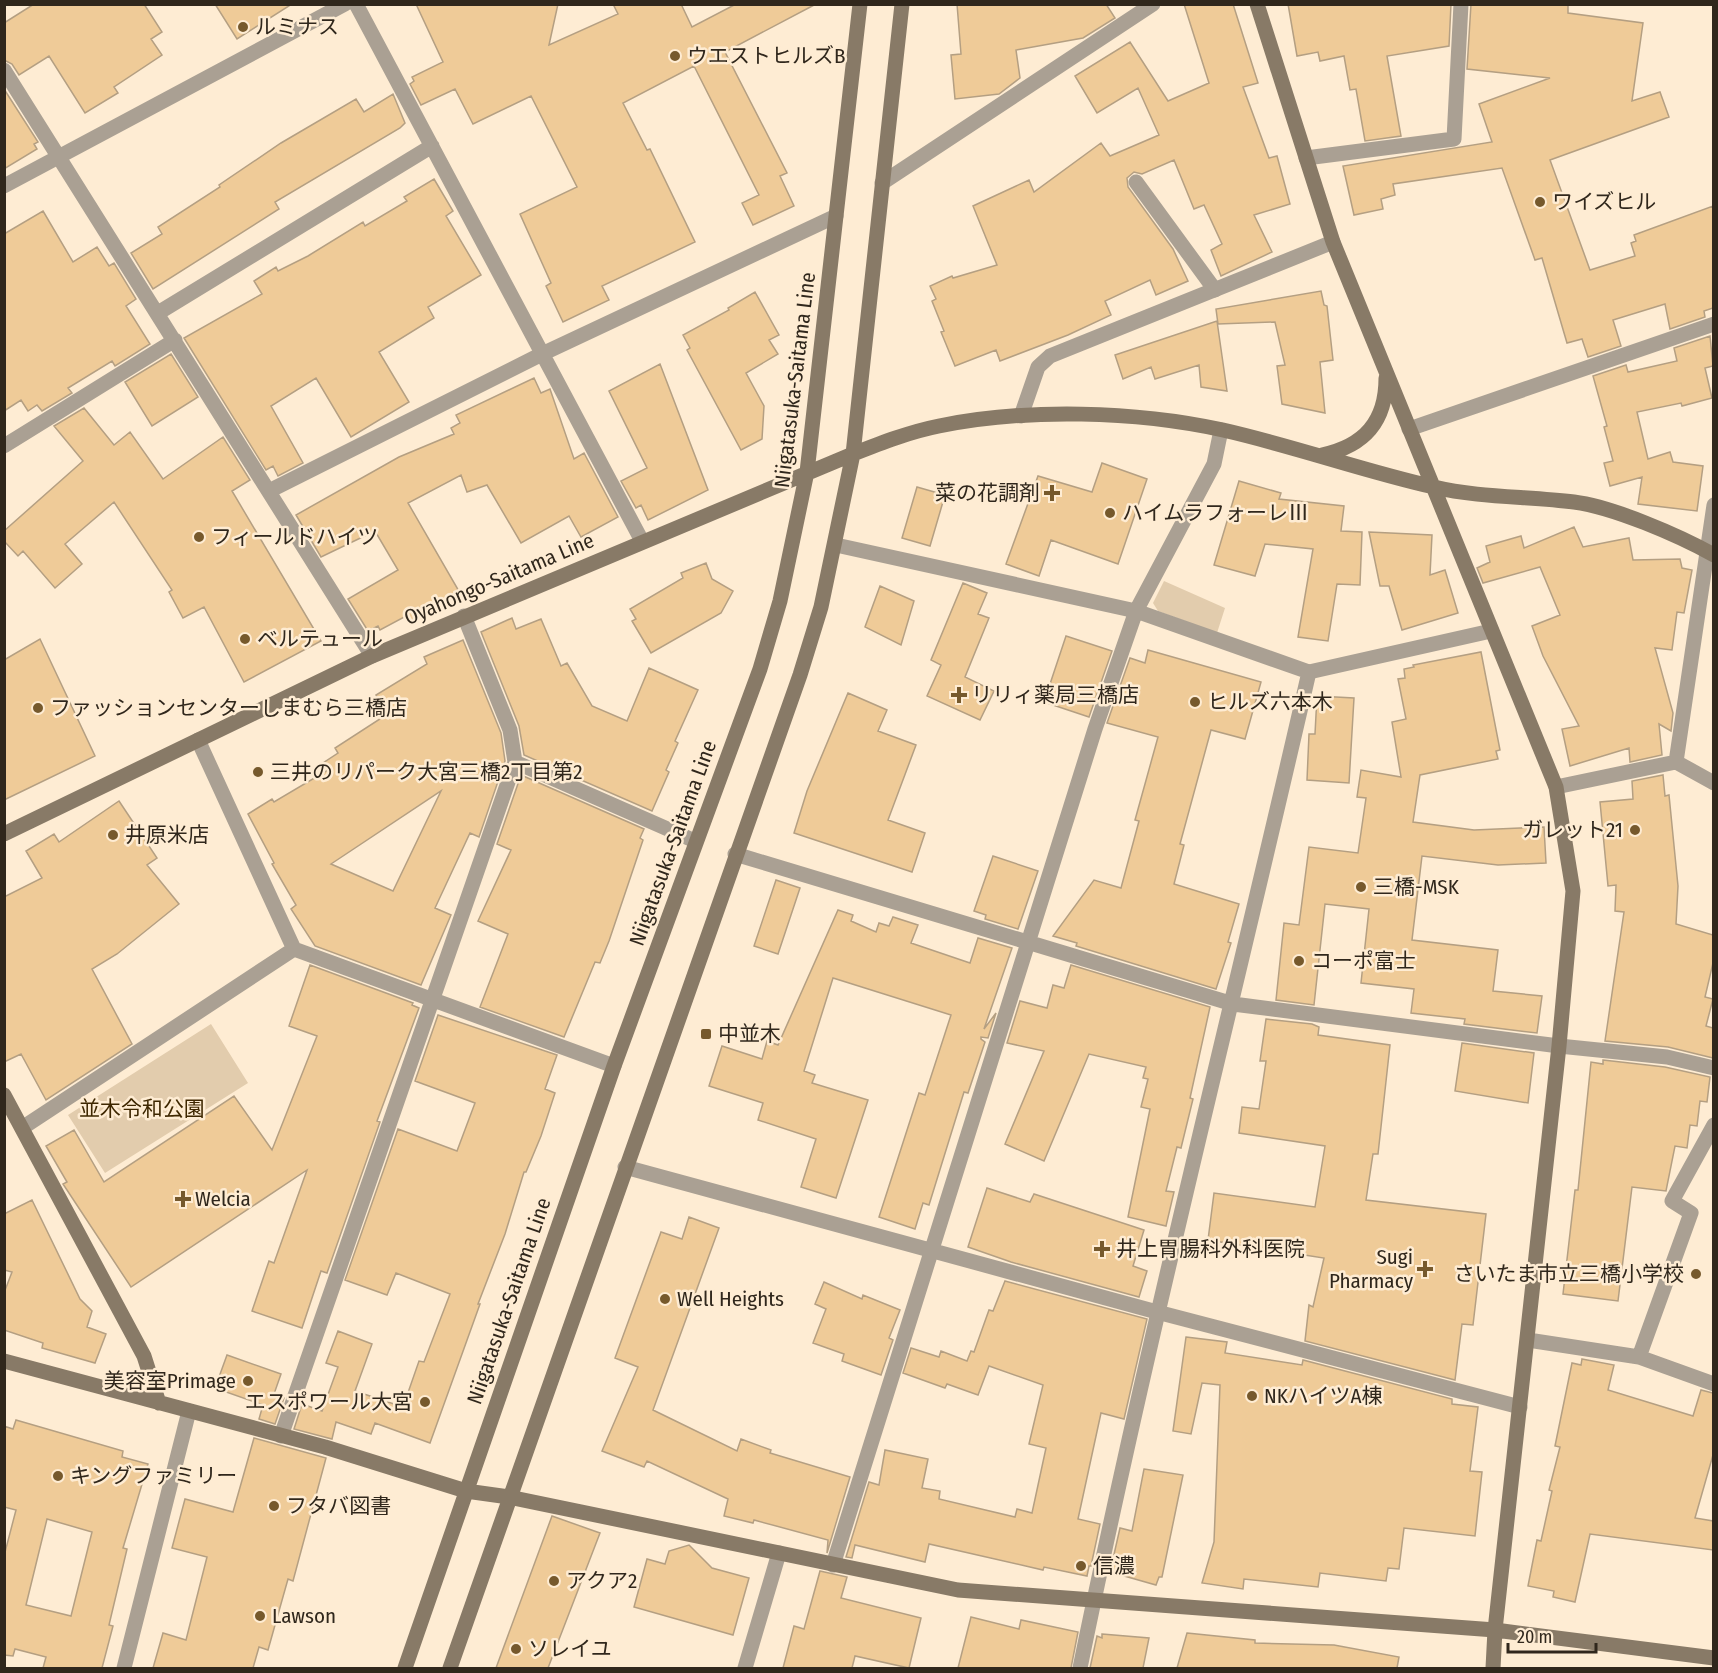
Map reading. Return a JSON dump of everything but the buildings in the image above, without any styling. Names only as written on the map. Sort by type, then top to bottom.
[{"type":"street","points":[[4,186],[345,4]]},
{"type":"street","points":[[356,4],[642,541]]},
{"type":"street","name":"Niigatasuka-Saitama Line","points":[[405,1668],[614,1066],[760,669],[780,601],[807,472],[860,4]]},
{"type":"street","points":[[450,1668],[800,675],[821,607],[836,545],[853,453],[902,4]]},
{"type":"street","points":[[882,183],[1153,4]]},
{"type":"street","points":[[1257,4],[1333,242],[1556,787],[1573,891],[1560,1046],[1495,1630],[1493,1668]]},
{"type":"street","points":[[1306,158],[1454,139],[1461,4]]},
{"type":"street","points":[[4,70],[372,656]]},
{"type":"street","points":[[158,313],[432,146]]},
{"type":"street","points":[[1136,182],[1215,290]]},
{"type":"street","points":[[269,491],[542,354],[836,216]]},
{"type":"street","points":[[1021,416],[1038,367],[1050,356],[1333,242]]},
{"type":"street","points":[[1409,429],[1713,324]]},
{"type":"street","points":[[4,446],[175,340]]},
{"type":"street","points":[[1319,456],[1356,444],[1369,432],[1384,402],[1386,373]]},
{"type":"street","name":"Oyahongo-Saitama Line","points":[[4,834],[372,656],[853,453],[899,436],[939,426],[1021,416],[1093,416],[1161,420],[1221,430],[1435,488],[1574,502],[1606,508],[1711,553]]},
{"type":"street","points":[[833,1565],[1028,941],[1136,611],[1209,474],[1221,430]]},
{"type":"street","points":[[1677,762],[1711,553],[1713,505]]},
{"type":"street","points":[[836,545],[1136,611],[1309,672],[1491,631]]},
{"type":"street","points":[[281,1436],[514,762],[510,730],[464,616]]},
{"type":"street","points":[[1080,1668],[1157,1312],[1233,1004],[1309,672]]},
{"type":"street","points":[[198,740],[294,949],[614,1066]]},
{"type":"street","points":[[514,762],[695,841]]},
{"type":"street","points":[[1556,787],[1677,762],[1713,783]]},
{"type":"street","points":[[735,854],[1233,1004],[1560,1046],[1667,1057],[1713,1068]]},
{"type":"street","points":[[22,1128],[294,949]]},
{"type":"street","points":[[4,1095],[144,1356],[159,1403]]},
{"type":"street","points":[[1639,1357],[1691,1213],[1672,1201],[1713,1125]]},
{"type":"street","points":[[625,1167],[931,1248],[1157,1312],[1520,1407]]},
{"type":"street","points":[[1528,1340],[1639,1357],[1713,1384]]},
{"type":"street","points":[[4,1361],[325,1447],[466,1491],[509,1497],[958,1590],[1495,1630],[1713,1658]]},
{"type":"street","points":[[124,1668],[189,1411]]},
{"type":"street","points":[[745,1668],[779,1553]]},
{"type":"green space","points":[[1164,581],[1225,608],[1217,633],[1158,611],[1153,603]]},
{"type":"green space","name":"並木令和公園","points":[[211,1024],[248,1083],[105,1173],[68,1115]]},
{"type":"place","name":"ルミナス","points":[[243,27]]},
{"type":"place","name":"ウエストヒルズB","points":[[675,56]]},
{"type":"place","name":"ワイズヒル","points":[[1540,202]]},
{"type":"place","name":"菜の花調剤","points":[[1052,493]]},
{"type":"place","name":"ハイムラフォーレⅢ","points":[[1110,513]]},
{"type":"place","name":"フィールドハイツ","points":[[199,537]]},
{"type":"place","name":"ベルテュール","points":[[245,639]]},
{"type":"place","name":"リリィ薬局三橋店","points":[[959,695]]},
{"type":"place","name":"ヒルズ六本木","points":[[1195,702]]},
{"type":"place","name":"ファッションセンターしまむら三橋店","points":[[38,708]]},
{"type":"place","name":"三井のリパーク大宮三橋2丁目第2","points":[[258,772]]},
{"type":"place","name":"ガレット21","points":[[1635,830]]},
{"type":"place","name":"井原米店","points":[[113,835]]},
{"type":"place","name":"三橋-MSK","points":[[1361,887]]},
{"type":"place","name":"コーポ富士","points":[[1299,961]]},
{"type":"place","name":"中並木","points":[[706,1034]]},
{"type":"place","name":"Welcia","points":[[183,1199]]},
{"type":"place","name":"井上胃腸科外科医院","points":[[1102,1249]]},
{"type":"place","name":"Sugi Pharmacy","points":[[1425,1269]]},
{"type":"place","name":"さいたま市立三橋小学校","points":[[1696,1274]]},
{"type":"place","name":"Well Heights","points":[[665,1299]]},
{"type":"place","name":"美容室Primage","points":[[248,1381]]},
{"type":"place","name":"NKハイツA棟","points":[[1252,1396]]},
{"type":"place","name":"エスポワール大宮","points":[[425,1402]]},
{"type":"place","name":"キングファミリー","points":[[58,1476]]},
{"type":"place","name":"フタバ図書","points":[[274,1506]]},
{"type":"place","name":"信濃","points":[[1081,1566]]},
{"type":"place","name":"アクア2","points":[[554,1581]]},
{"type":"place","name":"Lawson","points":[[260,1616]]},
{"type":"place","name":"ソレイユ","points":[[516,1649]]}]
